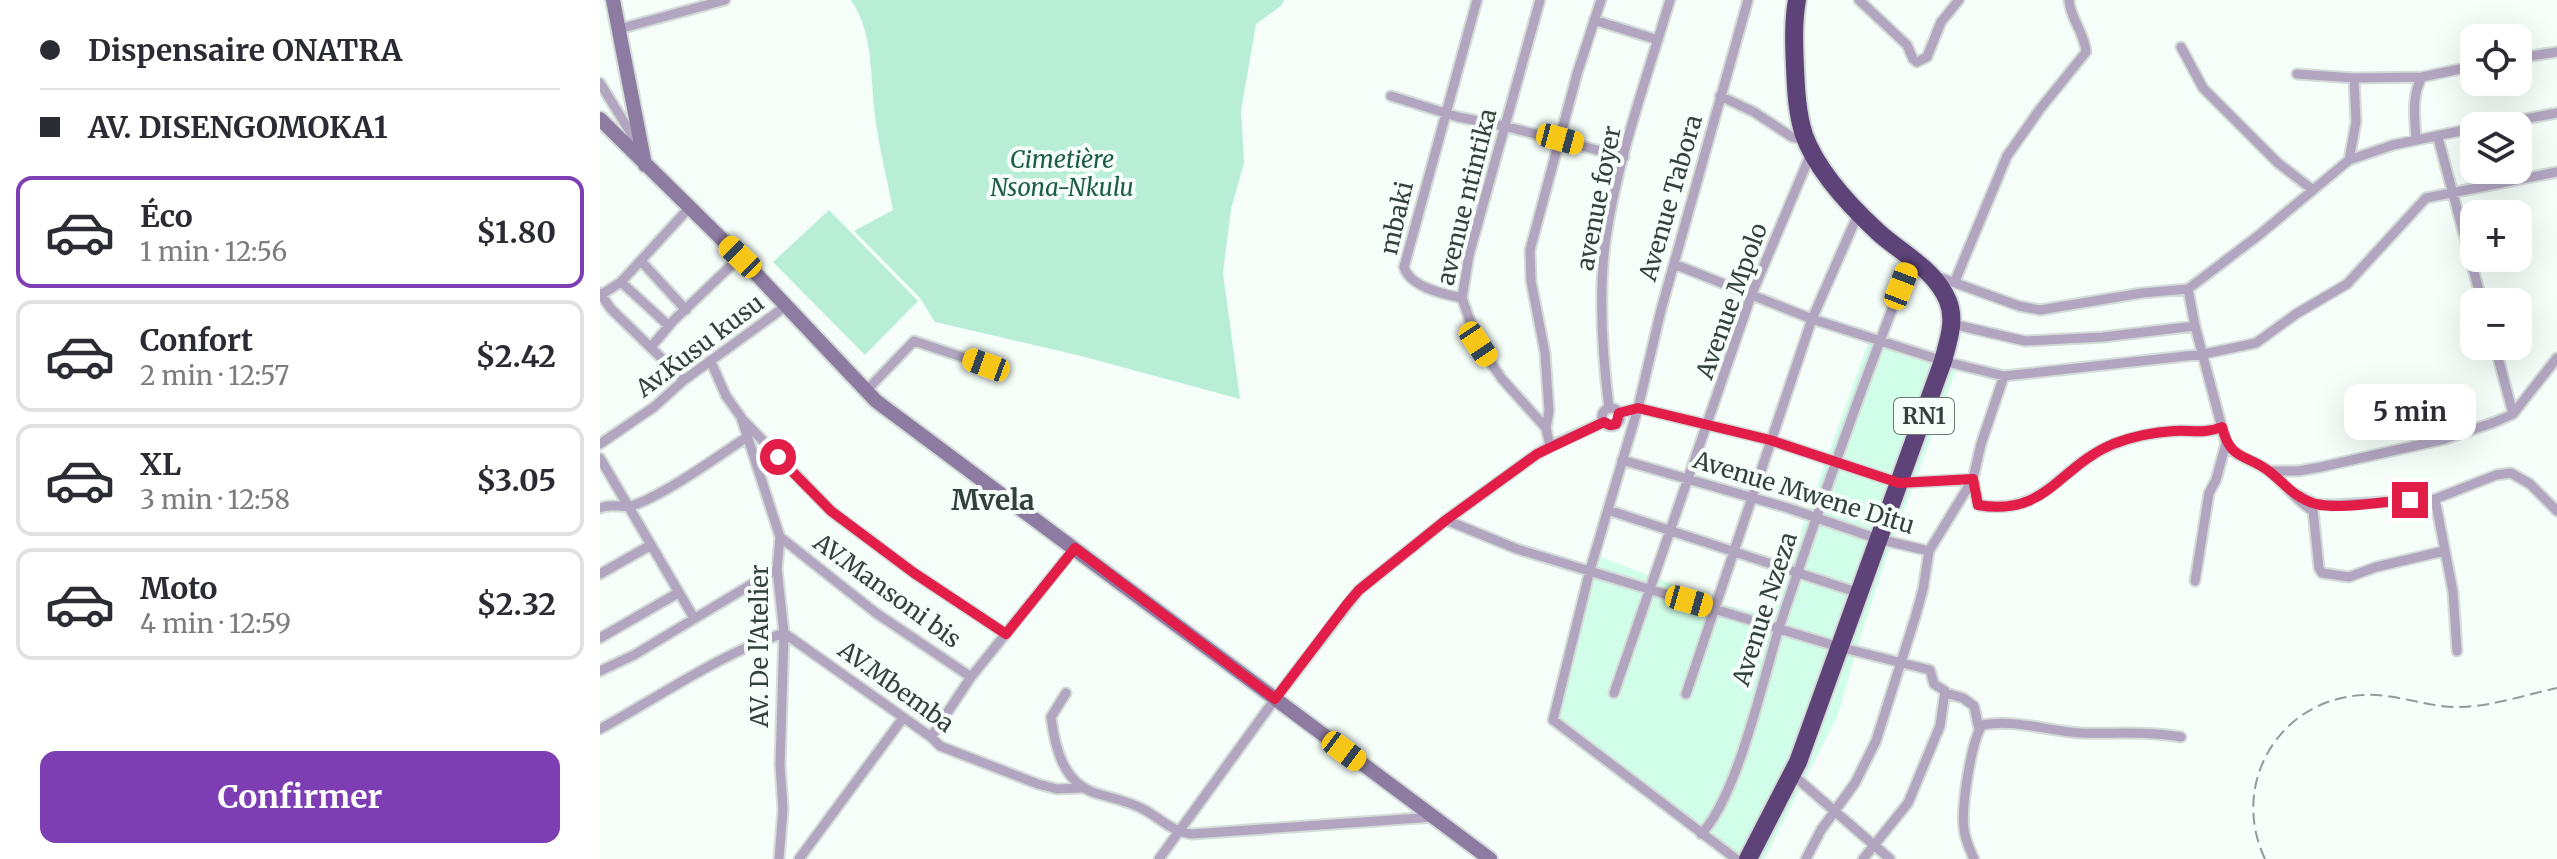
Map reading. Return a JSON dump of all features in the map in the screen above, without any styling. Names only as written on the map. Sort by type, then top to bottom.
[{"type":"highway","points":[[1797,0],[1794,21],[1798,106],[1808,144],[1859,212],[1879,233],[1929,273],[1948,300],[1952,324]]},
{"type":"highway","name":"RN1","points":[[1748,859],[1793,775],[1943,361],[1952,324]]},
{"type":"street","points":[[613,0],[644,158]]},
{"type":"street","points":[[619,29],[725,0]]},
{"type":"street","points":[[1447,112],[1477,0]]},
{"type":"street","name":"avenue ntintika","points":[[1540,0],[1469,255],[1462,298],[1478,344],[1502,379],[1546,428]]},
{"type":"street","points":[[1550,446],[1546,428],[1549,411],[1545,353],[1529,266],[1530,250],[1535,222],[1601,0]]},
{"type":"street","name":"avenue foyer","points":[[1609,408],[1602,286],[1606,236],[1624,157],[1670,0]]},
{"type":"street","name":"Avenue Tabora","points":[[1701,834],[1556,724],[1553,717],[1590,570],[1638,408],[1661,310],[1748,0]]},
{"type":"street","points":[[1859,0],[1907,45],[1917,62],[1927,57],[1941,22],[1959,0]]},
{"type":"street","points":[[1955,281],[2007,156],[2086,52],[2069,0]]},
{"type":"street","points":[[1594,20],[1658,40]]},
{"type":"street","points":[[2181,47],[2203,88],[2278,163],[2313,190]]},
{"type":"street","points":[[2532,56],[2557,52]]},
{"type":"street","points":[[2297,74],[2354,78],[2422,77],[2460,69]]},
{"type":"street","points":[[2416,140],[2415,107],[2417,87],[2422,77]]},
{"type":"street","points":[[2349,160],[2356,122],[2354,78]]},
{"type":"street","points":[[600,83],[644,158]]},
{"type":"street","points":[[1391,96],[1458,117],[1560,139],[1624,157]]},
{"type":"street","points":[[1720,96],[1808,144]]},
{"type":"street","name":"mbaki","points":[[1447,112],[1404,267],[1406,274],[1417,283],[1462,298]]},
{"type":"street","points":[[2532,118],[2557,113]]},
{"type":"street","points":[[600,119],[644,158],[866,391],[1490,859]]},
{"type":"street","points":[[1929,273],[2019,306],[2040,310],[2142,293],[2188,289],[2349,160],[2416,140],[2460,132]]},
{"type":"street","points":[[2438,138],[2478,288]]},
{"type":"street","name":"Avenue Mpolo","points":[[1614,693],[1751,296],[1808,144]]},
{"type":"street","points":[[1674,264],[1812,319],[1943,361],[2004,376],[2204,354],[2262,341],[2296,314],[2347,284],[2426,198],[2557,172]]},
{"type":"street","points":[[684,380],[611,309],[600,294],[621,282],[689,208]]},
{"type":"street","points":[[1686,694],[1812,319],[1859,212]]},
{"type":"street","points":[[651,347],[740,257]]},
{"type":"street","name":"Avenue Nzeza","points":[[1701,834],[1716,813],[1741,753],[1816,518],[1912,258]]},
{"type":"street","points":[[641,261],[686,310]]},
{"type":"street","points":[[621,282],[669,326]]},
{"type":"street","points":[[2188,289],[2226,443],[2232,453],[2269,471],[2315,514],[2322,573],[2349,577],[2376,567],[2444,551]]},
{"type":"street","name":"Av.Kusu kusu","points":[[600,444],[654,407],[684,380],[786,306]]},
{"type":"street","points":[[1952,324],[2025,341],[2092,338],[2195,326]]},
{"type":"street","points":[[866,391],[914,341],[986,365]]},
{"type":"street","points":[[2269,471],[2321,467],[2432,442],[2495,422],[2513,414],[2557,358]]},
{"type":"street","points":[[2499,360],[2513,414]]},
{"type":"street","points":[[711,362],[726,396],[741,417],[831,511],[914,573],[1006,634]]},
{"type":"street","points":[[1929,551],[1973,479],[1981,444],[2004,376]]},
{"type":"street","points":[[1604,422],[1603,414],[1609,408],[1619,413]]},
{"type":"street","points":[[1619,413],[1638,408],[1708,423],[1899,483],[1973,479]]},
{"type":"street","points":[[1604,422],[1616,424],[1619,413]]},
{"type":"street","name":"AV. De l'Atelier","points":[[741,417],[780,537],[777,569],[784,633],[780,765],[783,809],[779,859]]},
{"type":"street","points":[[1159,859],[1359,590],[1446,520],[1550,446],[1604,422]]},
{"type":"street","points":[[1973,479],[1978,505],[2014,507],[2039,495],[2075,466],[2116,443],[2172,431],[2207,433],[2222,427]]},
{"type":"street","points":[[600,508],[609,504],[629,507],[671,485],[747,437]]},
{"type":"street","points":[[2195,581],[2209,493],[2216,480],[2226,443]]},
{"type":"street","points":[[600,458],[694,618]]},
{"type":"street","name":"Avenue Mwene Ditu","points":[[1622,460],[1878,539],[1929,551],[1923,589],[1876,741],[1855,783],[1821,830],[1806,859]]},
{"type":"street","points":[[2289,490],[2315,504],[2435,499],[2496,475],[2511,473],[2530,484],[2557,511]]},
{"type":"street","points":[[2435,499],[2453,592],[2457,651]]},
{"type":"street","points":[[1608,510],[1860,593]]},
{"type":"street","points":[[1446,520],[1517,549],[1839,647],[1930,670],[1934,684],[1946,695],[1963,698],[1974,706],[1979,729],[1965,801],[1964,830],[1974,859]]},
{"type":"street","name":"AV.Mansoni bis","points":[[780,537],[876,613],[971,677]]},
{"type":"street","points":[[600,574],[651,545]]},
{"type":"street","points":[[931,737],[971,677],[1075,548]]},
{"type":"street","points":[[600,671],[634,655],[777,569]]},
{"type":"street","points":[[600,638],[678,593]]},
{"type":"street","points":[[600,729],[696,672],[751,644],[784,633]]},
{"type":"street","name":"AV.Mbemba","points":[[784,633],[940,746],[1038,784],[1057,789],[1082,788],[1141,807],[1176,836]]},
{"type":"street","points":[[1066,693],[1051,717],[1052,729],[1063,766],[1070,778],[1082,788]]},
{"type":"street","points":[[1863,859],[1908,803],[1940,726],[1946,695]]},
{"type":"street","points":[[799,859],[903,718]]},
{"type":"street","points":[[1979,729],[1987,724],[2016,724],[2079,733],[2149,733],[2181,737]]},
{"type":"street","points":[[1793,775],[1890,859]]},
{"type":"street","points":[[1176,836],[1434,817]]},
{"type":"street","points":[[1701,834],[1736,859]]},
{"type":"street","points":[[1170,859],[1176,836]]},
{"type":"street","points":[[771,859],[779,859]]},
{"type":"shaded area","points":[[1872,332],[1960,359],[1887,556],[1838,715],[1764,859],[1742,859],[1560,718],[1560,678],[1591,553],[1723,604],[1770,617]]},
{"type":"green space","name":"Cimetière Nsona-Nkulu","points":[[851,0],[1284,0],[1281,6],[1256,24],[1241,111],[1244,163],[1231,209],[1223,273],[1240,399],[1081,356],[935,322],[920,298],[854,231],[893,210],[877,128],[867,41]]},
{"type":"green space","points":[[829,210],[918,301],[865,355],[773,262]]},
{"type":"railway","points":[[2265,859],[2255,830],[2253,802],[2258,775],[2269,750],[2286,729],[2308,712],[2333,700],[2363,695],[2461,707],[2557,688]]},
{"type":"district","name":"Mvela","points":[[993,500]]},
{"type":"route","points":[[778,457],[831,511],[914,573],[1006,634],[1075,548],[1275,699],[1359,590],[1408,550],[1537,454],[1604,422],[1616,424],[1619,413],[1638,408],[1770,440],[1899,483],[1973,479],[1978,505],[1993,508],[2027,503],[2056,484],[2075,466],[2116,443],[2172,431],[2207,433],[2222,427],[2232,453],[2269,471],[2289,490],[2315,504],[2410,500]]}]
